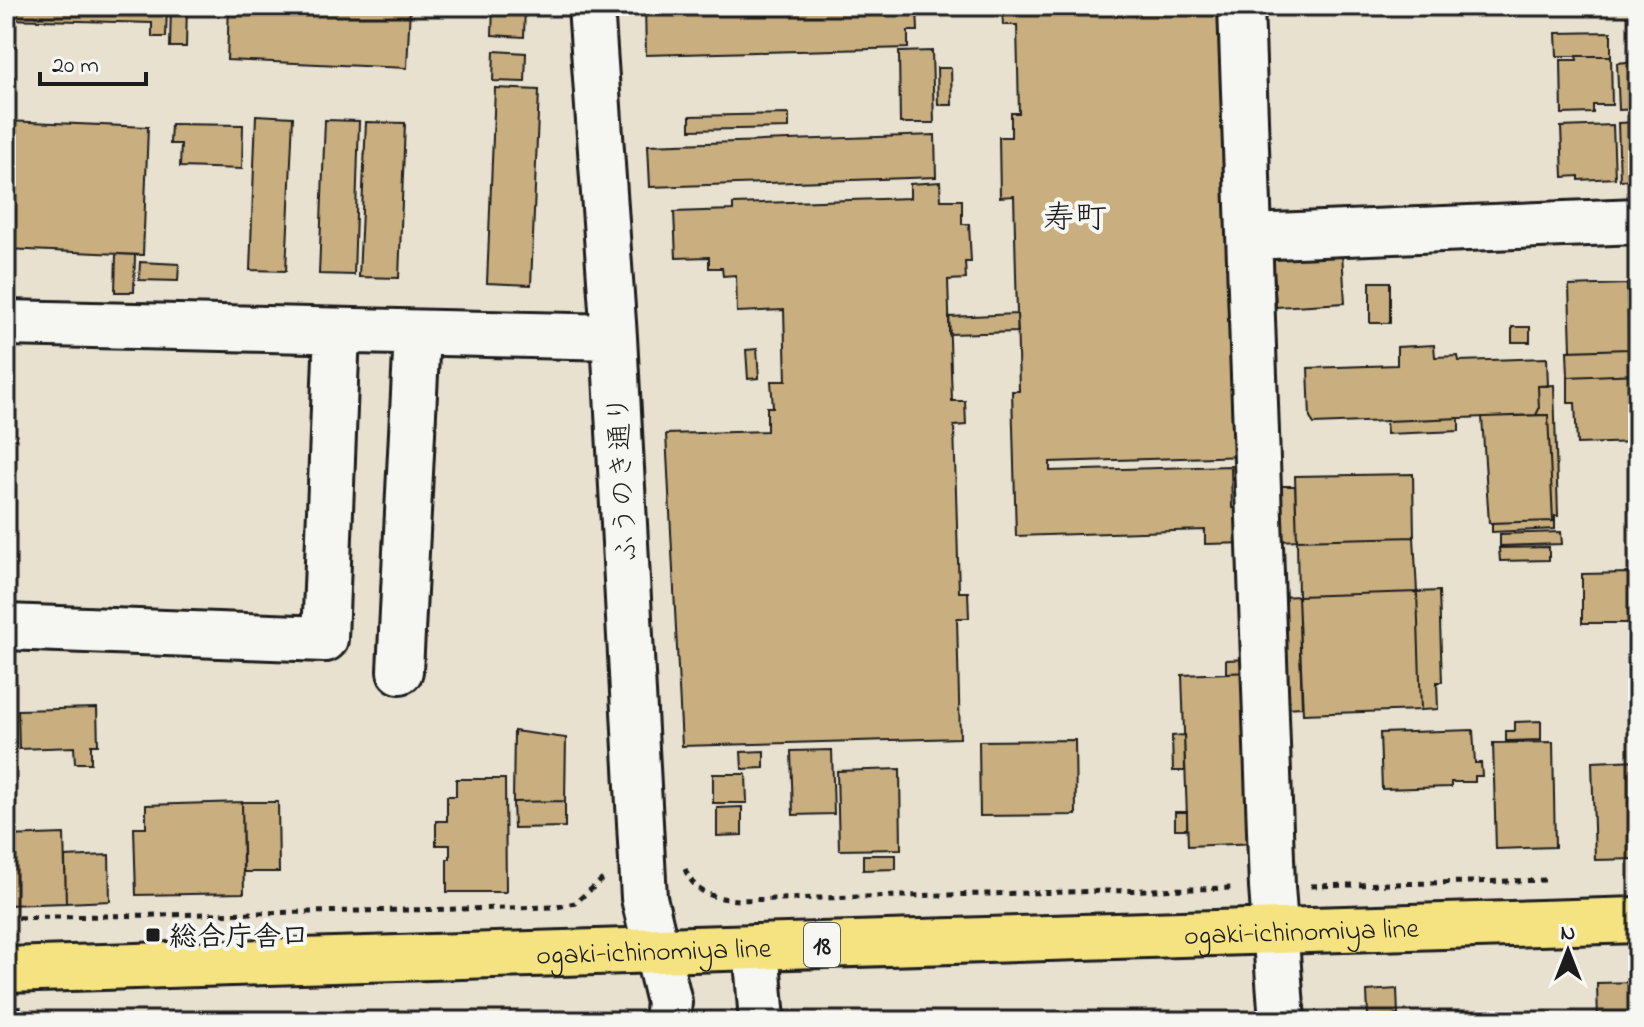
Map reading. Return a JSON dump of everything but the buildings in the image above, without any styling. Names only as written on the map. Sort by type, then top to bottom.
[{"type":"main road","name":"ogaki-ichinomiya line","points":[[15,969],[1638,920]]},
{"type":"street","name":"ふうのき通り","points":[[591,6],[614,337],[644,898],[670,1007],[667,1021]]},
{"type":"street","points":[[1241,6],[1272,887],[1282,1021]]},
{"type":"street","points":[[1250,237],[1638,221]]},
{"type":"street","points":[[6,323],[614,337]]},
{"type":"street","points":[[6,627],[325,639],[337,331]]},
{"type":"street","points":[[400,671],[417,334]]},
{"type":"street","points":[[756,947],[762,1021]]},
{"type":"path","points":[[6,918],[557,907],[575,903],[604,879],[609,858],[679,856],[687,876],[709,897],[738,900],[1558,879]]},
{"type":"path","points":[[6,1020],[20,1020],[15,969],[17,918]]},
{"type":"place","name":"総合庁舎口","points":[[153,935]]},
{"type":"district","name":"寿町","points":[[1075,216]]}]
